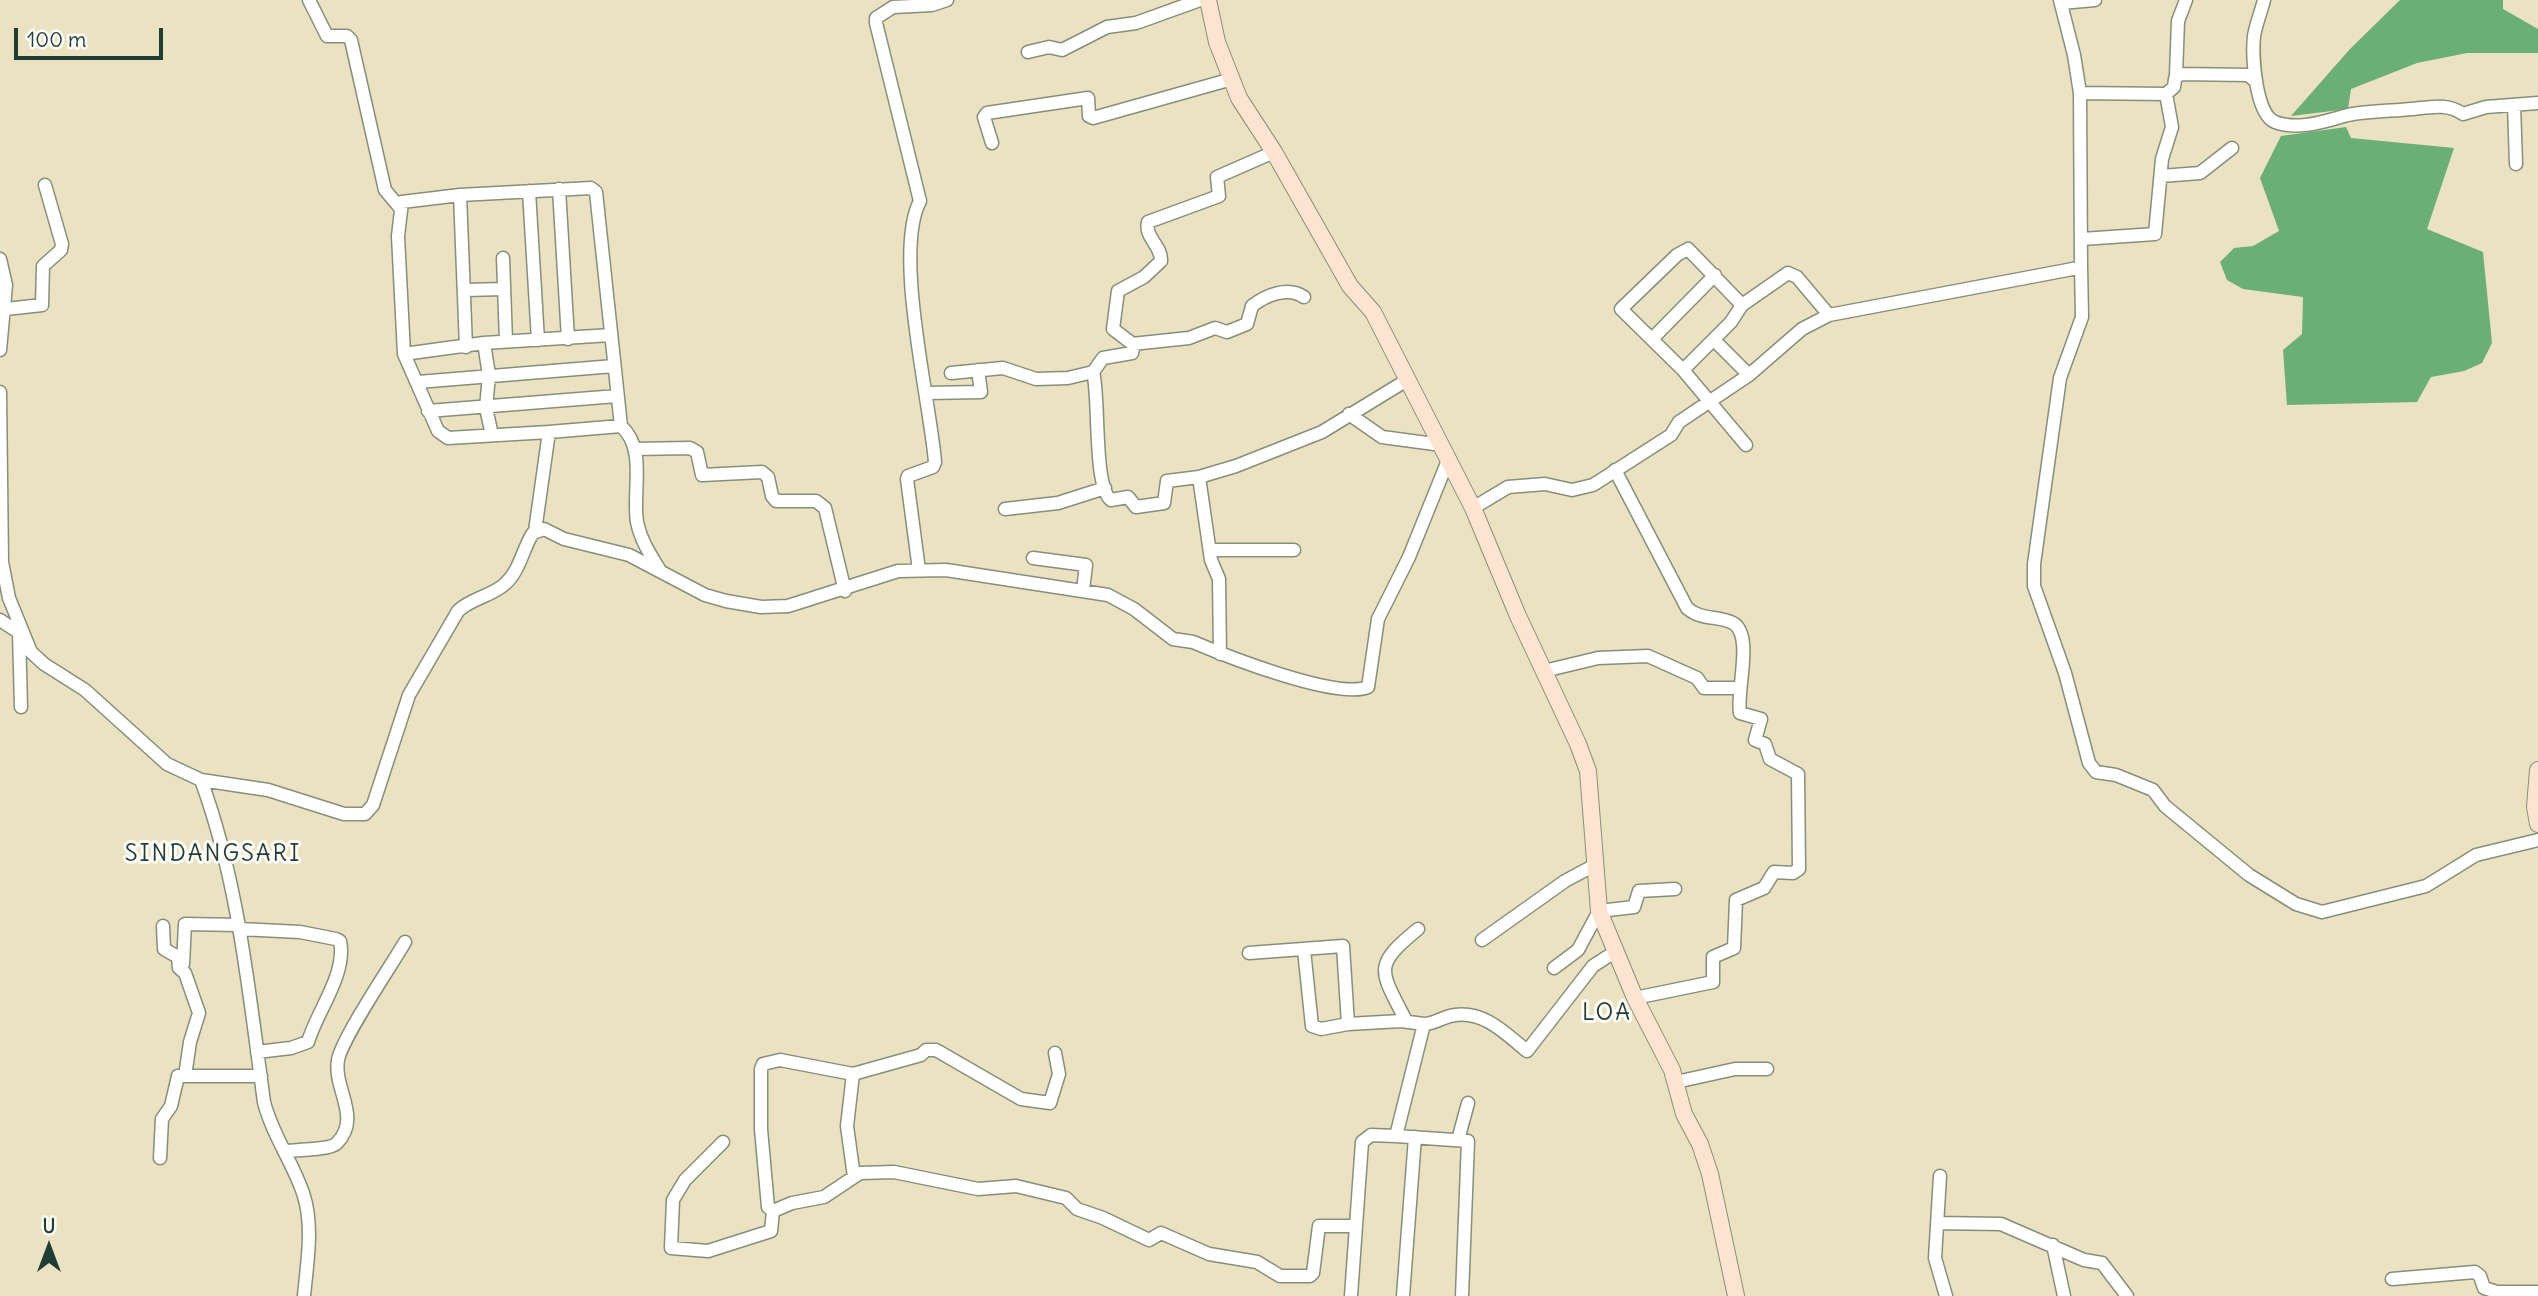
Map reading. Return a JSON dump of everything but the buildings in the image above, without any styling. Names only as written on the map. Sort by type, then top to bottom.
[{"type":"street","points":[[309,0],[327,36],[347,36],[351,40],[384,190],[401,209]]},
{"type":"street","points":[[919,570],[907,479],[908,476],[933,467],[935,462],[914,315],[910,254],[911,224],[920,201],[876,18],[893,7],[932,5],[947,0]]},
{"type":"street","points":[[1028,52],[1049,47],[1062,50],[1107,27],[1136,23],[1200,0]]},
{"type":"street","points":[[1208,0],[1217,42],[1252,123],[1274,152],[1350,286],[1374,312],[1474,508],[1544,671],[1570,721],[1588,771],[1593,862],[1599,911],[1635,998],[1676,1082],[1684,1114],[1700,1144],[1710,1174],[1736,1296]]},
{"type":"street","points":[[2095,0],[2061,2],[2080,93],[2082,317],[2060,377],[2034,564],[2034,586],[2065,673],[2089,763],[2096,772],[2116,775],[2152,790],[2165,806],[2249,875],[2296,904],[2322,912],[2426,887],[2476,855],[2538,840]]},
{"type":"street","points":[[2080,93],[2166,94],[2174,87],[2178,23],[2186,0]]},
{"type":"street","points":[[2264,0],[2254,39],[2255,80],[2268,117],[2274,121],[2294,125],[2427,107],[2449,107],[2463,114],[2486,107],[2538,103]]},
{"type":"street","points":[[2176,75],[2248,75],[2255,80]]},
{"type":"street","points":[[992,143],[984,117],[988,113],[1088,98],[1089,116],[1093,118],[1232,79]]},
{"type":"street","points":[[2082,239],[2153,235],[2162,159],[2172,127],[2166,94]]},
{"type":"street","points":[[2514,105],[2516,164]]},
{"type":"street","points":[[2161,176],[2200,173],[2232,148]]},
{"type":"street","points":[[1274,152],[1217,177],[1219,196],[1149,222],[1147,228],[1161,254],[1161,261],[1144,277],[1118,291],[1112,324],[1115,331],[1135,348],[1132,353],[1103,358],[1093,372],[1104,488],[1110,499],[1128,497],[1133,507],[1164,503],[1168,479],[1199,477],[1242,464],[1322,432],[1407,380]]},
{"type":"street","points":[[6,309],[42,305],[43,266],[61,250],[45,185]]},
{"type":"street","points":[[621,426],[443,437],[428,411],[404,354],[398,236],[402,202],[460,195],[591,188],[598,196],[621,426],[635,449],[637,519],[644,542],[662,573]]},
{"type":"street","points":[[559,189],[569,339]]},
{"type":"street","points":[[529,191],[538,340]]},
{"type":"street","points":[[460,195],[466,347]]},
{"type":"street","points":[[1742,305],[1692,250],[1684,249],[1621,309],[1683,370],[1746,445]]},
{"type":"street","points":[[503,258],[506,341]]},
{"type":"street","points":[[0,259],[6,285],[6,309],[0,350]]},
{"type":"street","points":[[1474,508],[1508,487],[1545,484],[1565,489],[1581,489],[1671,435],[1674,425],[1709,404],[1748,375],[1801,329],[1829,315],[2037,274],[2071,270],[2081,265]]},
{"type":"street","points":[[1683,370],[1714,340],[1742,305],[1788,273],[1797,277],[1829,315]]},
{"type":"street","points":[[1652,339],[1715,275]]},
{"type":"street","points":[[465,290],[505,289]]},
{"type":"street","points":[[1132,344],[1189,338],[1215,328],[1231,331],[1247,324],[1252,306],[1259,301],[1282,292],[1294,292],[1304,297]]},
{"type":"street","points":[[404,354],[466,347],[484,342],[611,335]]},
{"type":"street","points":[[1714,340],[1748,375]]},
{"type":"street","points":[[484,342],[489,375],[486,408],[492,435]]},
{"type":"street","points":[[418,382],[614,366]]},
{"type":"street","points":[[951,373],[1003,368],[1036,379],[1068,378],[1093,372]]},
{"type":"street","points":[[927,393],[981,392],[978,370]]},
{"type":"street","points":[[0,392],[2,562],[9,598],[31,652],[44,664],[85,690],[167,764],[201,780],[268,790],[344,814],[365,814],[373,805],[409,695],[458,611],[507,582],[535,531],[549,432]]},
{"type":"street","points":[[428,411],[617,396]]},
{"type":"street","points":[[1349,414],[1381,437],[1445,452]]},
{"type":"street","points":[[635,449],[690,448],[696,452],[702,475],[762,472],[768,477],[772,496],[776,501],[817,501],[825,508],[845,591]]},
{"type":"street","points":[[535,531],[544,529],[564,539],[618,552],[705,595],[761,607],[788,606],[845,591],[898,571],[946,570],[1083,590],[1108,595],[1173,639],[1193,642],[1220,654],[1310,684],[1352,691],[1368,687],[1378,619],[1409,557],[1445,452]]},
{"type":"street","points":[[1615,470],[1688,608],[1700,617],[1732,622],[1740,631],[1745,643],[1739,688],[1740,713],[1762,720],[1755,740],[1765,744],[1770,759],[1798,774],[1800,865],[1796,873],[1774,872],[1764,888],[1735,900],[1734,948],[1713,957],[1714,979],[1711,984],[1635,998]]},
{"type":"street","points":[[1199,477],[1210,550],[1219,579],[1220,654]]},
{"type":"street","points":[[1005,509],[1058,503],[1104,488]]},
{"type":"street","points":[[1210,550],[1294,550]]},
{"type":"street","points":[[1033,558],[1086,565],[1083,590]]},
{"type":"street","points":[[0,620],[21,633]]},
{"type":"street","points":[[20,707],[21,633]]},
{"type":"street","points":[[1544,671],[1583,661],[1636,655],[1657,659],[1698,678],[1704,688],[1739,688]]},
{"type":"street","points":[[2538,770],[2535,807],[2538,824]]},
{"type":"street","points":[[201,780],[218,825],[240,927],[257,1052],[270,1123],[303,1193],[309,1218],[304,1296]]},
{"type":"street","points":[[1482,940],[1565,881],[1593,866],[1593,862]]},
{"type":"street","points":[[1599,911],[1634,907],[1639,891],[1675,889]]},
{"type":"street","points":[[1554,968],[1578,950],[1599,911]]},
{"type":"street","points":[[186,1076],[190,1042],[199,1013],[184,971],[185,924],[300,932],[340,941],[342,946],[335,976],[308,1042],[291,1048],[257,1052]]},
{"type":"street","points":[[163,926],[165,951],[177,956],[179,968],[184,971]]},
{"type":"street","points":[[1406,1021],[1385,972],[1390,953],[1419,929]]},
{"type":"street","points":[[284,1151],[330,1146],[339,1141],[349,1112],[339,1084],[339,1055],[405,942]]},
{"type":"street","points":[[1250,953],[1339,945],[1345,948],[1348,1024]]},
{"type":"street","points":[[1304,950],[1312,1026],[1321,1029],[1348,1024],[1406,1021],[1424,1024],[1456,1015],[1473,1015],[1487,1020],[1527,1051],[1593,966],[1616,951]]},
{"type":"street","points":[[1396,1136],[1424,1024]]},
{"type":"street","points":[[773,1211],[768,1207],[761,1129],[762,1065],[780,1060],[853,1074],[921,1055],[926,1050],[936,1050],[1021,1099],[1050,1103],[1059,1074],[1055,1053]]},
{"type":"street","points":[[1676,1082],[1735,1069],[1767,1069]]},
{"type":"street","points":[[853,1074],[847,1126],[854,1177]]},
{"type":"street","points":[[160,1158],[163,1117],[171,1106],[177,1077],[261,1076]]},
{"type":"street","points":[[1458,1140],[1468,1103]]},
{"type":"street","points":[[1351,1296],[1364,1138],[1371,1135],[1468,1142],[1462,1296]]},
{"type":"street","points":[[1403,1296],[1415,1137]]},
{"type":"street","points":[[723,1142],[685,1180],[673,1200],[674,1221],[669,1246],[708,1251],[768,1233],[772,1230],[773,1211]]},
{"type":"street","points":[[773,1211],[789,1204],[824,1197],[863,1172],[894,1172],[978,1189],[1016,1186],[1068,1199],[1077,1209],[1149,1240],[1161,1233],[1209,1254],[1260,1263],[1280,1276],[1308,1276],[1314,1268],[1316,1227],[1355,1226]]},
{"type":"street","points":[[1940,1176],[1936,1264],[1946,1296]]},
{"type":"street","points":[[1937,1223],[1996,1223],[2084,1260],[2102,1263],[2127,1296]]},
{"type":"street","points":[[2053,1245],[2064,1296]]},
{"type":"street","points":[[2392,1279],[2475,1272],[2484,1288],[2492,1291],[2538,1292]]},
{"type":"green space","points":[[2400,0],[2503,0],[2503,9],[2538,29],[2538,53],[2467,53],[2417,63],[2351,89],[2348,109],[2291,116],[2350,49]]},
{"type":"green space","points":[[2346,127],[2351,138],[2454,148],[2427,229],[2483,252],[2492,343],[2482,363],[2464,371],[2431,377],[2417,402],[2287,405],[2283,350],[2302,334],[2303,297],[2243,289],[2227,280],[2220,262],[2234,248],[2253,246],[2279,231],[2260,178],[2281,136]]},
{"type":"district","name":"SINDANGSARI","points":[[213,854]]},
{"type":"district","name":"LOA","points":[[1607,1013]]}]
